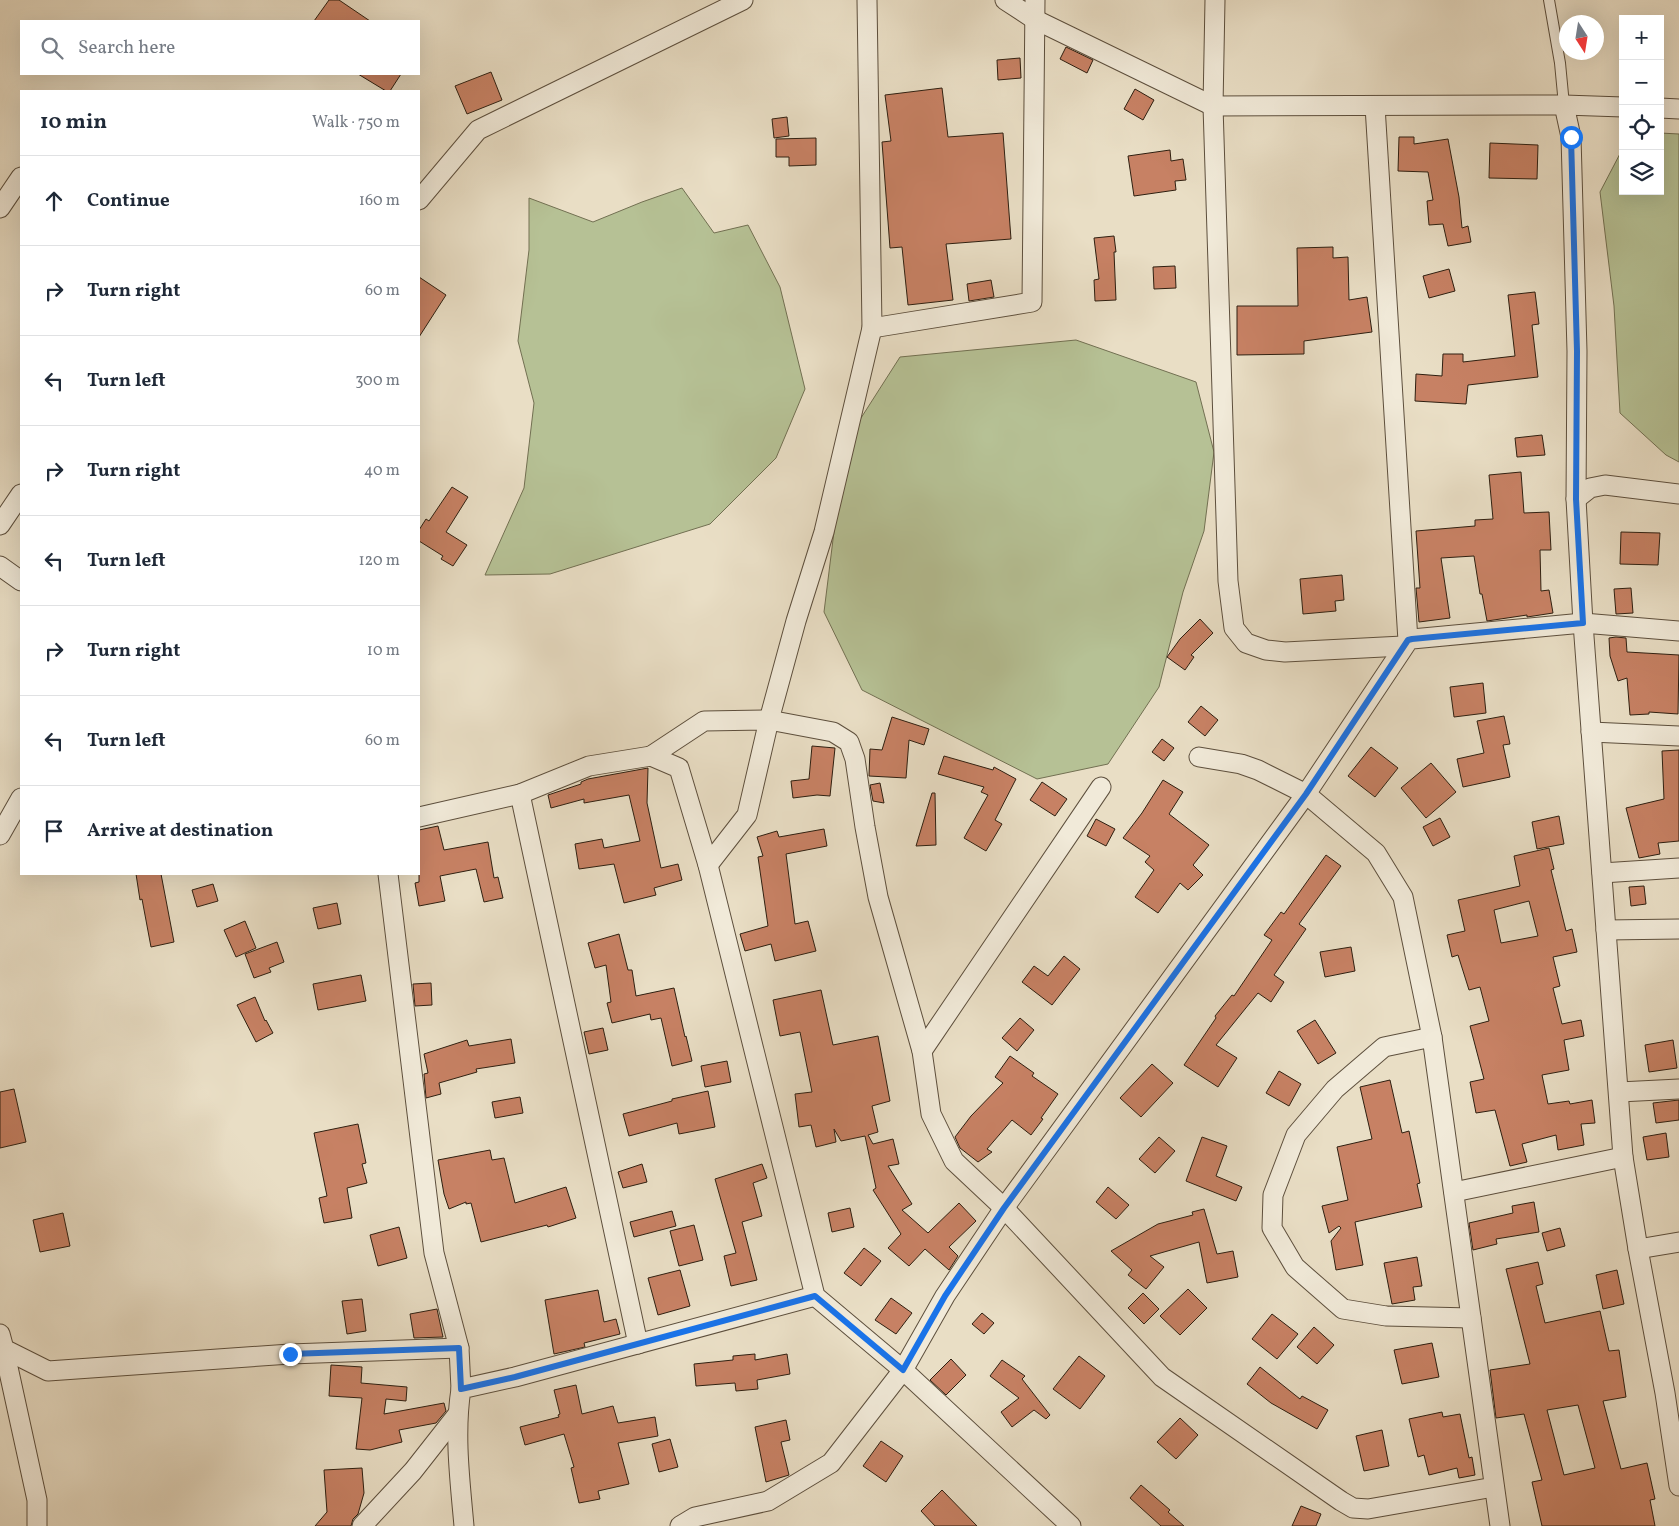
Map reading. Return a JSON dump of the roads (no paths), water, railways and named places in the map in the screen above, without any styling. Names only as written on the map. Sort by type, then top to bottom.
[{"type":"street","points":[[420,199],[478,130],[744,0]]},
{"type":"street","points":[[708,865],[747,814],[768,720],[824,532],[872,328],[867,0]]},
{"type":"street","points":[[1005,0],[1034,19],[1213,106],[1564,105],[1619,107]]},
{"type":"street","points":[[872,328],[1032,302],[1035,0]]},
{"type":"street","points":[[1215,0],[1213,106],[1228,581],[1234,628],[1246,643],[1266,650],[1285,652],[1406,643]]},
{"type":"street","points":[[1564,105],[1571,137],[1577,331],[1576,499],[1583,623],[1618,1092],[1624,1157],[1638,1249],[1672,1391],[1679,1486]]},
{"type":"street","points":[[1375,106],[1406,643]]},
{"type":"street","points":[[1664,108],[1679,109]]},
{"type":"street","points":[[0,208],[20,179]]},
{"type":"street","points":[[1576,499],[1590,488],[1605,485],[1679,494]]},
{"type":"street","points":[[0,525],[20,495]]},
{"type":"street","points":[[0,566],[20,580]]},
{"type":"street","points":[[680,1526],[695,1517],[768,1501],[831,1463],[903,1370],[945,1296],[1004,1208],[1306,794],[1406,643],[1412,639],[1583,623],[1679,631]]},
{"type":"street","points":[[420,817],[520,794],[589,766],[651,756],[704,721],[768,720],[833,732],[849,742],[856,759],[864,827],[878,898],[922,1051],[931,1114],[954,1161],[1004,1208],[1162,1377],[1341,1501],[1353,1508],[1368,1509],[1494,1487]]},
{"type":"street","points":[[1591,732],[1679,736]]},
{"type":"street","points":[[651,756],[679,768],[708,865],[815,1296],[903,1370],[1060,1523]]},
{"type":"street","points":[[1199,757],[1241,764],[1258,770],[1306,794],[1376,853],[1403,897],[1432,1037],[1500,1526]]},
{"type":"street","points":[[922,1051],[1101,787]]},
{"type":"street","points":[[520,794],[638,1344]]},
{"type":"street","points":[[0,835],[14,807]]},
{"type":"street","points":[[1602,873],[1679,868]]},
{"type":"street","points":[[388,875],[434,1253],[459,1348],[461,1389],[457,1415],[464,1526]]},
{"type":"street","points":[[1606,930],[1679,928]]},
{"type":"street","points":[[1432,1037],[1384,1047],[1335,1089],[1296,1135],[1273,1195],[1272,1228],[1295,1267],[1343,1309],[1386,1316],[1471,1318]]},
{"type":"street","points":[[1618,1092],[1679,1089]]},
{"type":"street","points":[[1454,1192],[1624,1157]]},
{"type":"street","points":[[1638,1249],[1679,1242]]},
{"type":"street","points":[[461,1389],[515,1377],[815,1296]]},
{"type":"street","points":[[2,1341],[48,1371],[290,1354],[459,1348]]},
{"type":"street","points":[[2,1341],[37,1500],[37,1526]]},
{"type":"street","points":[[362,1526],[412,1471],[457,1415]]},
{"type":"lane","points":[[1549,0],[1560,63],[1564,105]]}]
